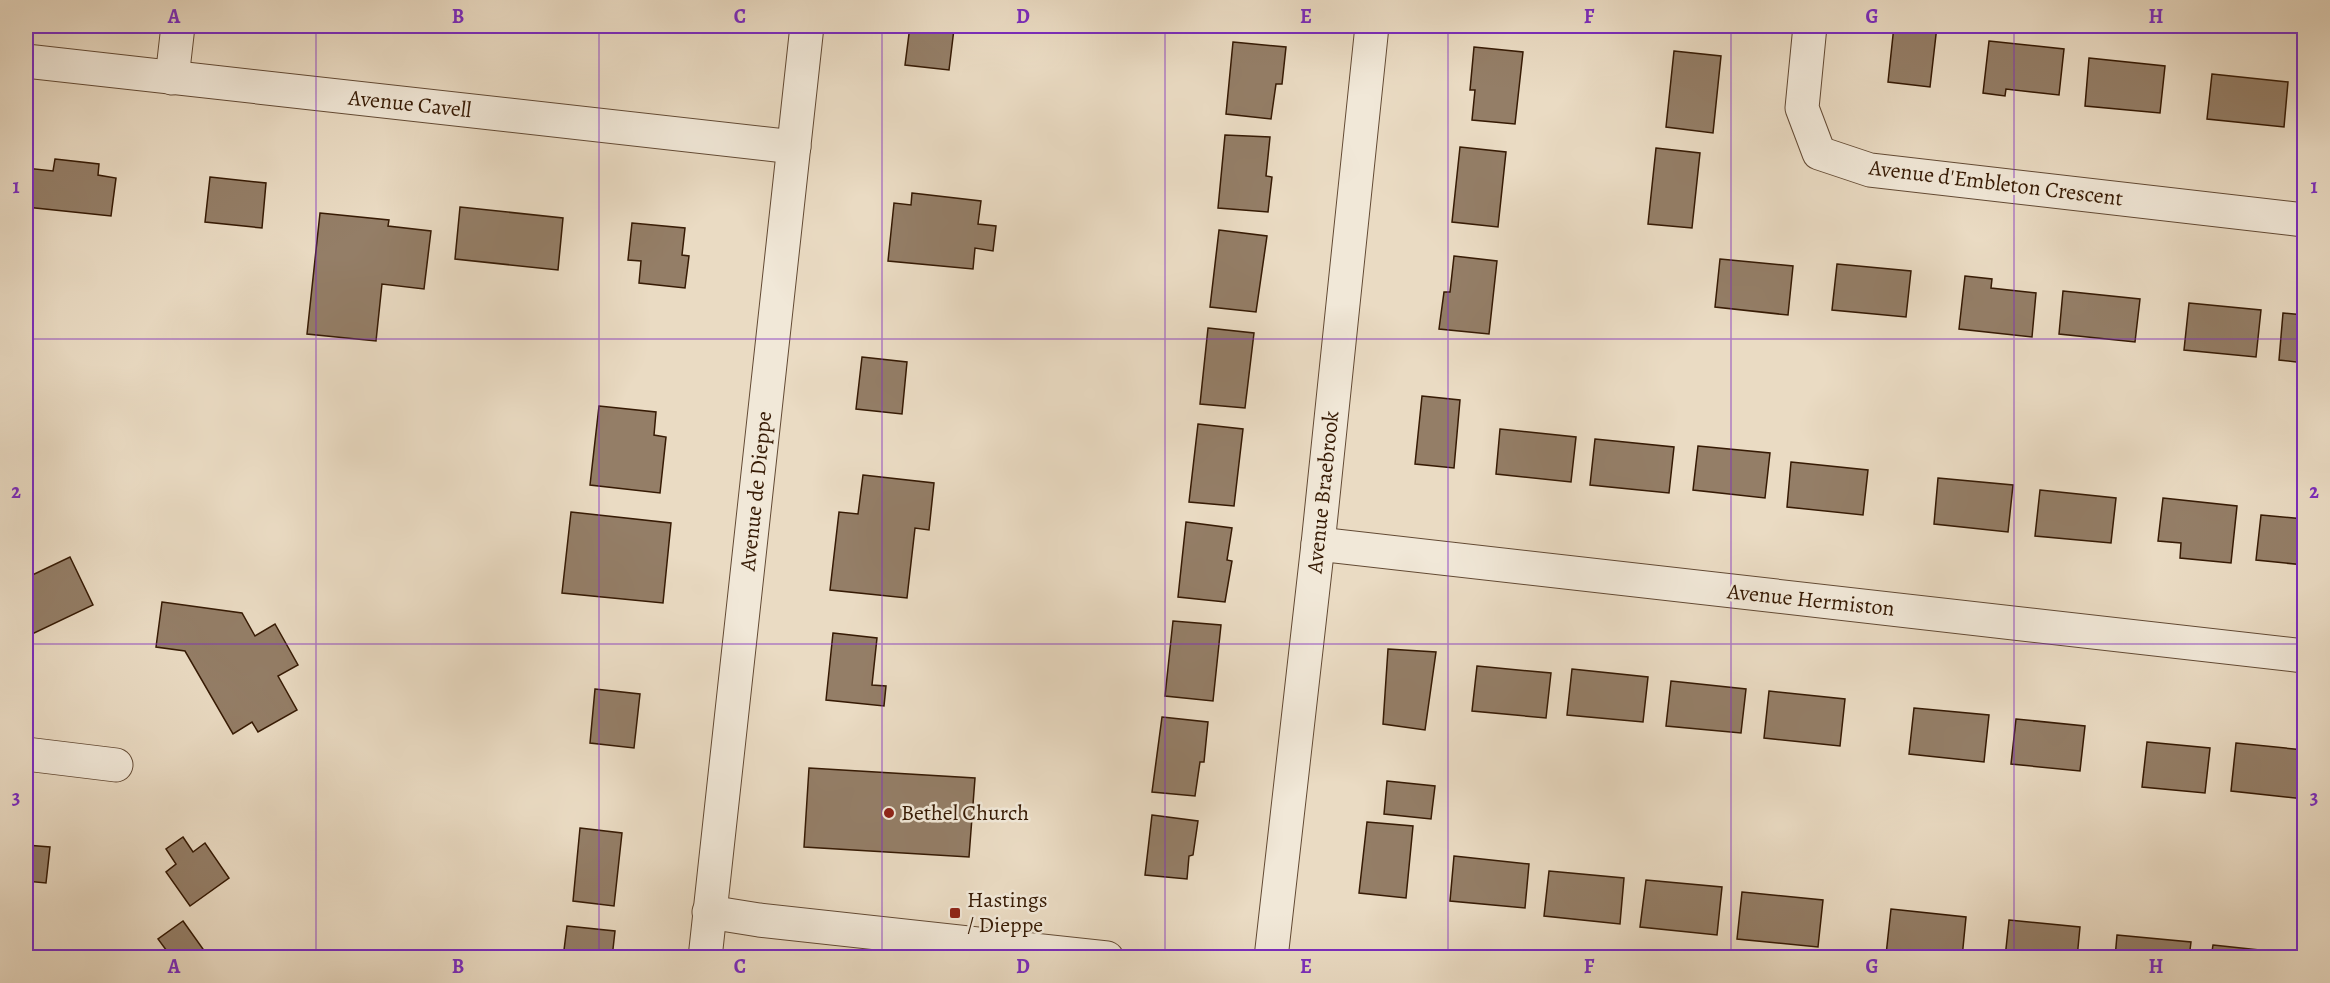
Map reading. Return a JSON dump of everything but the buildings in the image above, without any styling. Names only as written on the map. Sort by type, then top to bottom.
[{"type":"street","points":[[172,78],[178,26]]},
{"type":"street","name":"Avenue de Dieppe","points":[[705,957],[807,26]]},
{"type":"street","name":"Avenue Braebrook","points":[[1271,957],[1318,544],[1372,26]]},
{"type":"street","name":"Avenue d'Embleton Crescent","points":[[1810,26],[1802,108],[1819,153],[1870,170],[2304,220]]},
{"type":"street","name":"Avenue Cavell","points":[[26,61],[794,147]]},
{"type":"street","name":"Avenue Hermiston","points":[[1318,544],[2304,656]]},
{"type":"street","points":[[26,754],[116,765]]},
{"type":"street","points":[[709,912],[759,920],[1107,957]]},
{"type":"place","name":"Bethel Church","points":[[889,813]]},
{"type":"place","name":"Hastings / Dieppe","points":[[955,913]]}]
